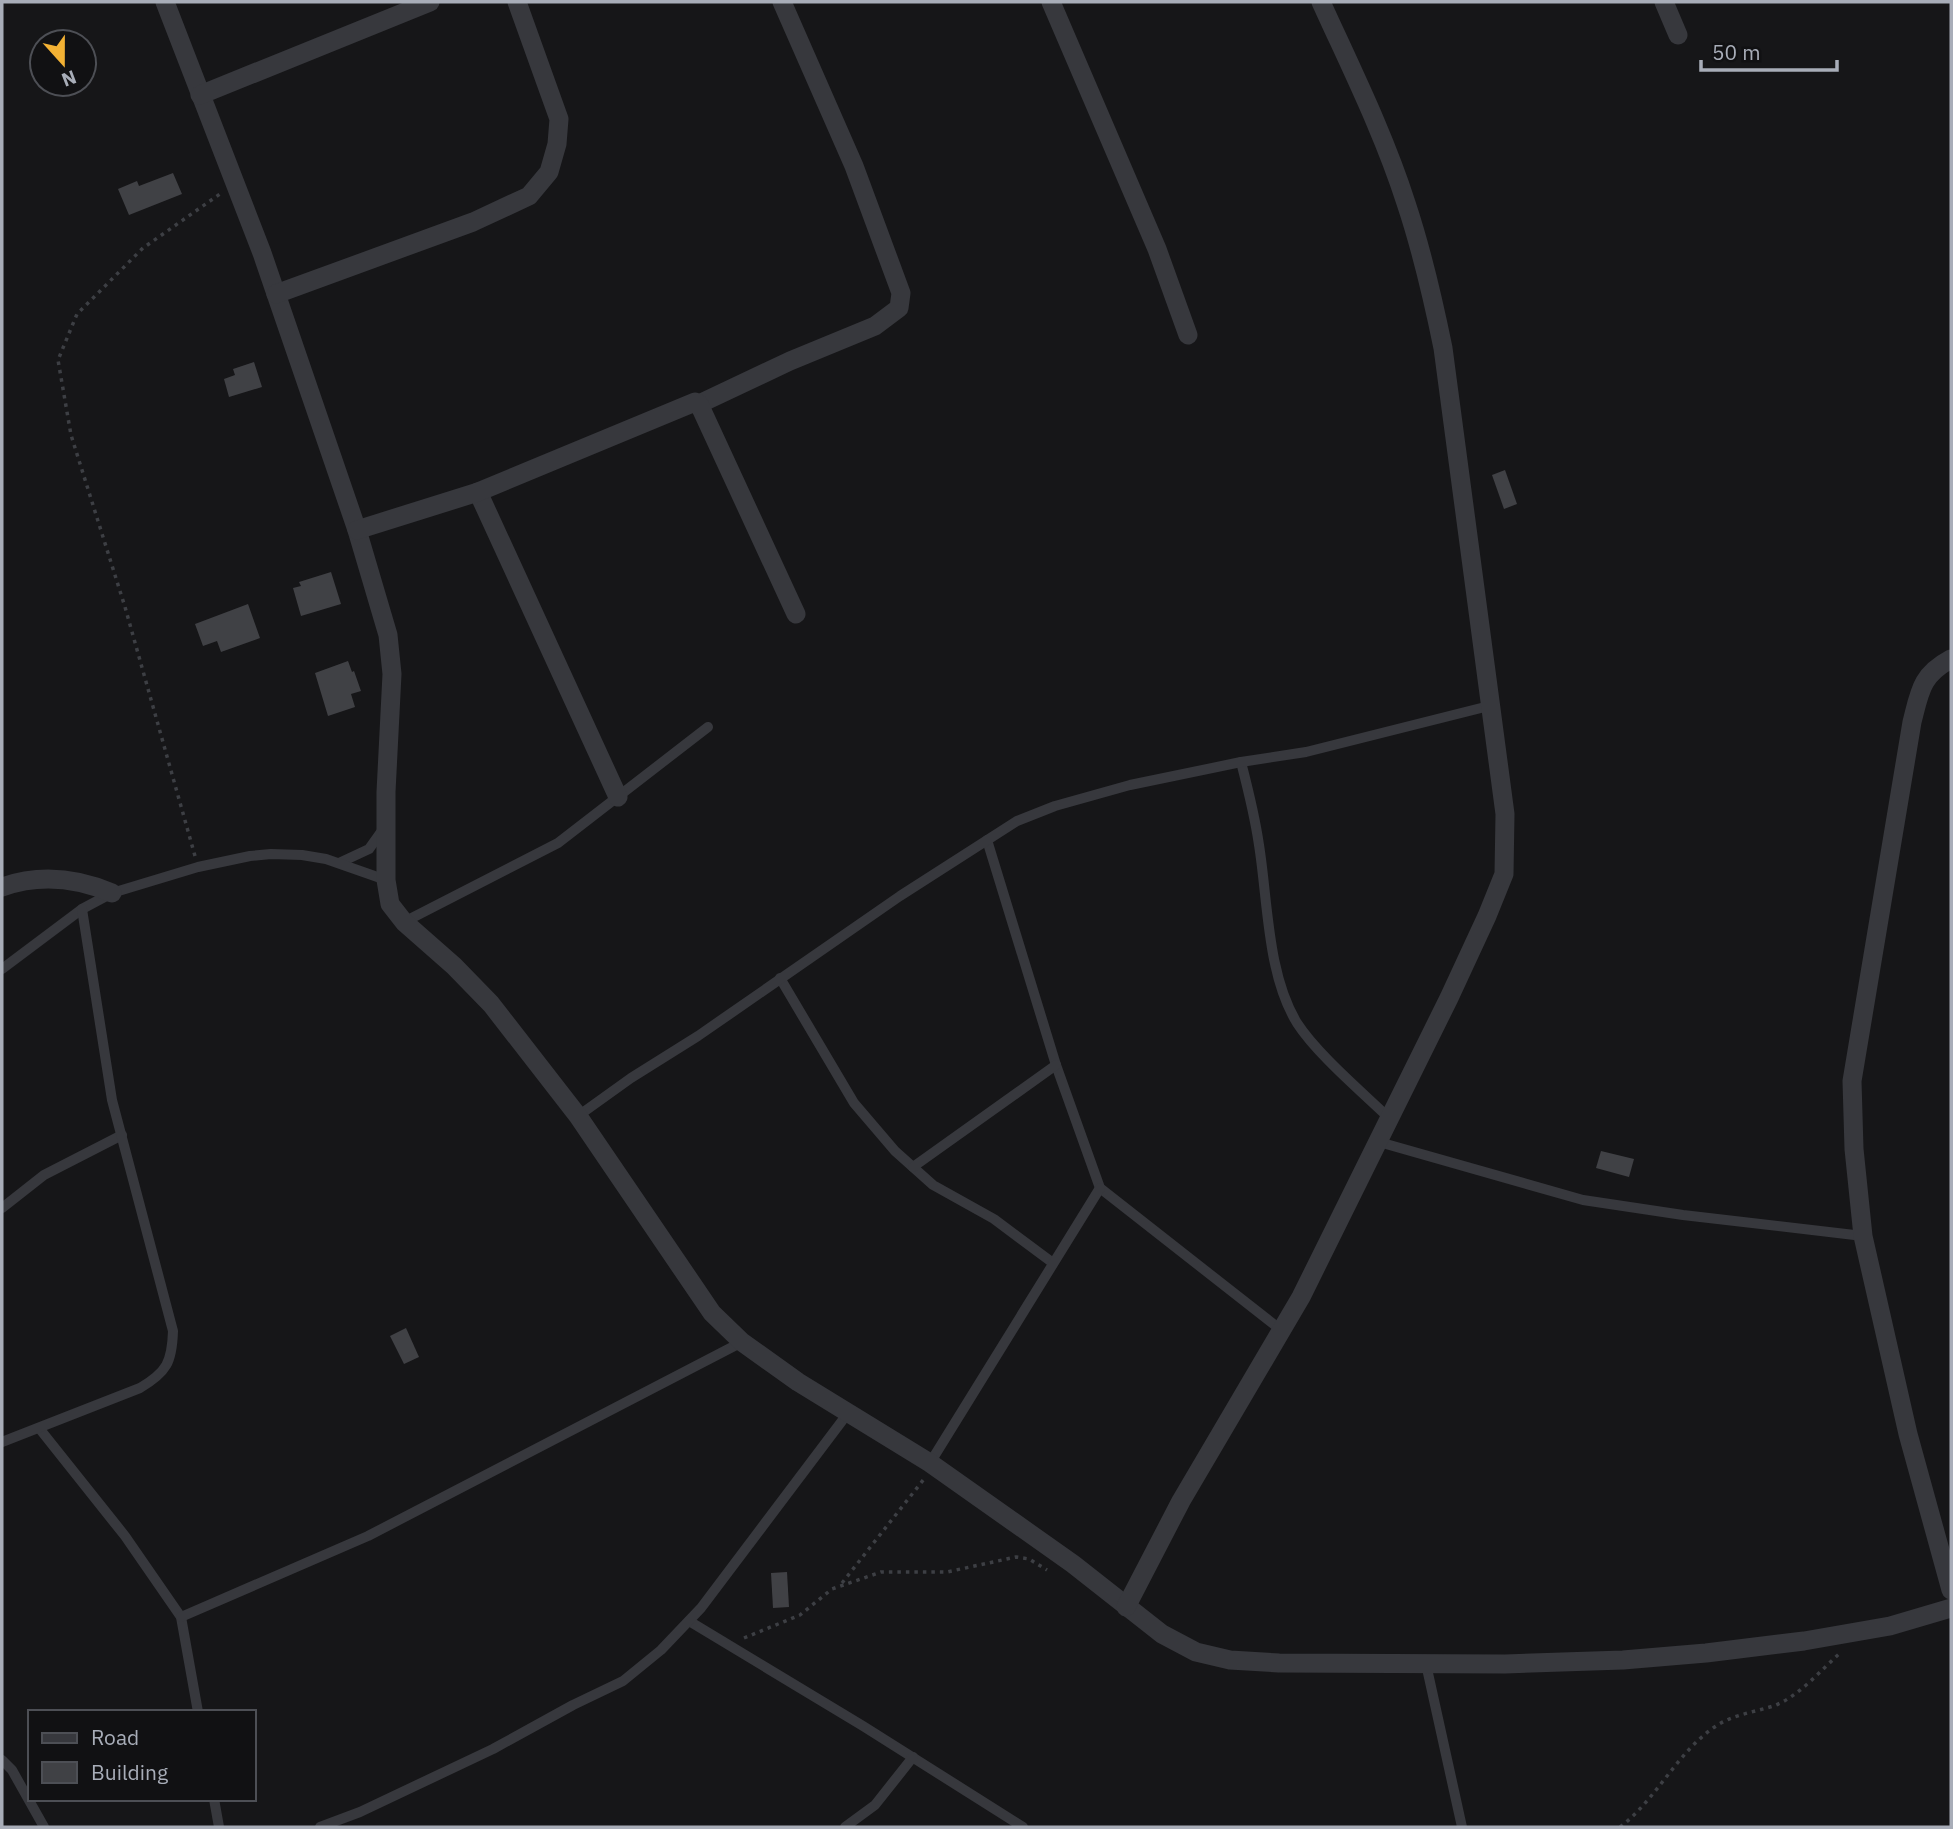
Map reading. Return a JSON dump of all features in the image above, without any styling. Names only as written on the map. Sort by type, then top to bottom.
[{"type":"street","points":[[165,2],[276,294],[357,530],[388,635],[390,661],[386,880],[390,904],[404,922],[454,966],[491,1004],[578,1116],[712,1313],[742,1342],[798,1382],[932,1465],[1073,1564],[1162,1634],[1196,1652],[1230,1660],[1279,1663],[1505,1664],[1637,1658],[1752,1648],[1866,1630],[1922,1618],[1951,1608]]},
{"type":"street","points":[[200,95],[430,2]]},
{"type":"street","points":[[276,294],[472,222],[529,196],[549,172],[557,144],[559,118],[517,2]]},
{"type":"street","points":[[357,530],[478,492],[688,403],[699,404],[790,361],[875,326],[899,309],[901,293],[854,166],[782,2]]},
{"type":"street","points":[[1051,2],[1157,249],[1188,335]]},
{"type":"street","points":[[1126,1607],[1181,1501],[1301,1297],[1460,974],[1504,873],[1505,814],[1443,348],[1429,281],[1405,201],[1321,2]]},
{"type":"street","points":[[1664,2],[1678,35]]},
{"type":"street","points":[[699,404],[796,614]]},
{"type":"street","points":[[478,492],[618,797]]},
{"type":"street","points":[[1951,659],[1935,667],[1921,687],[1912,722],[1852,1081],[1854,1149],[1863,1236],[1908,1434],[1951,1590]]},
{"type":"street","points":[[2,887],[46,879],[89,883],[112,893]]},
{"type":"lane","points":[[578,1116],[1017,821],[1055,806],[1130,785],[1241,762],[1306,752],[1489,706]]},
{"type":"lane","points":[[404,922],[558,843],[708,727]]},
{"type":"lane","points":[[1241,762],[1252,805],[1277,970],[1286,1002],[1298,1025],[1314,1044],[1390,1120]]},
{"type":"lane","points":[[339,863],[369,849],[387,824]]},
{"type":"lane","points":[[987,840],[1056,1065],[1100,1188],[1281,1330]]},
{"type":"lane","points":[[2,970],[82,909],[112,893],[198,867],[271,854],[302,855],[339,863],[386,880]]},
{"type":"lane","points":[[2,1442],[140,1388],[158,1377],[170,1361],[173,1331],[112,1100],[82,909]]},
{"type":"lane","points":[[780,978],[854,1103],[895,1151],[933,1185],[993,1219],[1053,1263]]},
{"type":"lane","points":[[913,1167],[1056,1065]]},
{"type":"lane","points":[[2,1208],[44,1175],[122,1135]]},
{"type":"lane","points":[[1379,1142],[1583,1199],[1683,1215],[1863,1236]]},
{"type":"lane","points":[[932,1465],[1100,1188]]},
{"type":"lane","points":[[180,1617],[368,1536],[742,1342]]},
{"type":"lane","points":[[320,1827],[360,1812],[493,1749],[623,1681],[661,1650],[701,1608],[848,1413]]},
{"type":"lane","points":[[38,1428],[125,1536],[180,1617],[198,1710]]},
{"type":"lane","points":[[689,1621],[1023,1827]]},
{"type":"lane","points":[[1426,1664],[1462,1827]]},
{"type":"lane","points":[[845,1827],[875,1805],[913,1757]]},
{"type":"lane","points":[[2,1760],[12,1770],[28,1798]]},
{"type":"lane","points":[[29,1801],[44,1827]]},
{"type":"lane","points":[[214,1801],[219,1827]]},
{"type":"path","points":[[198,867],[125,607],[71,435],[58,360],[77,314],[86,304],[143,248],[236,183]]},
{"type":"path","points":[[727,1644],[800,1615],[839,1586],[932,1465]]},
{"type":"path","points":[[839,1586],[881,1572],[947,1572],[1016,1557],[1029,1559],[1052,1573]]},
{"type":"path","points":[[1620,1827],[1651,1799],[1702,1737],[1734,1716],[1779,1703],[1803,1687],[1866,1630]]},
{"type":"building","points":[[173,173],[182,194],[129,215],[118,189],[137,181],[139,186]]},
{"type":"building","points":[[254,362],[262,387],[229,397],[224,379],[235,375],[233,369]]},
{"type":"building","points":[[1505,470],[1517,504],[1504,509],[1492,475]]},
{"type":"building","points":[[331,572],[341,604],[301,616],[293,588],[301,586],[299,582]]},
{"type":"building","points":[[248,604],[260,638],[221,652],[217,641],[203,646],[195,624]]},
{"type":"building","points":[[348,661],[361,691],[351,694],[355,707],[328,716],[315,673]]},
{"type":"building","points":[[1601,1151],[1634,1159],[1629,1177],[1596,1168]]},
{"type":"building","points":[[406,1328],[419,1357],[404,1364],[390,1336]]},
{"type":"building","points":[[787,1572],[789,1607],[773,1608],[771,1573]]}]
